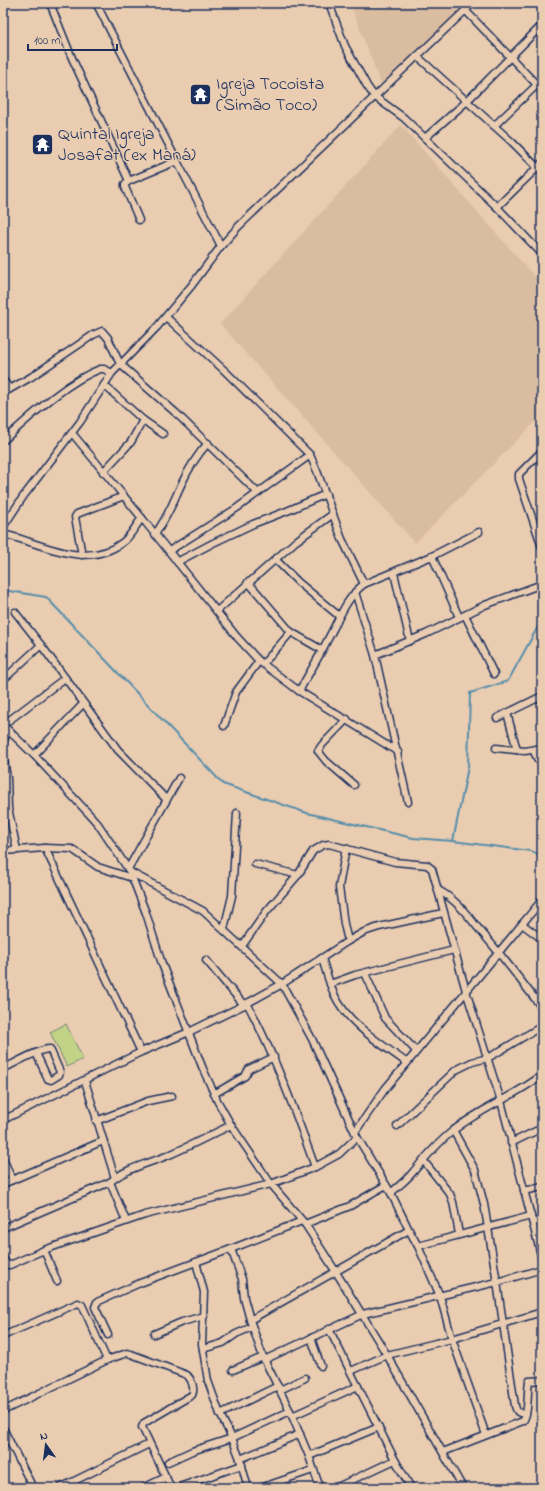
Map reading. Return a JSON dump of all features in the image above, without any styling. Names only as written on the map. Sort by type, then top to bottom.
[{"type":"street","points":[[50,3],[78,70],[129,181]]},
{"type":"street","points":[[96,3],[221,246]]},
{"type":"street","points":[[329,3],[345,46],[374,96],[404,118],[540,249]]},
{"type":"street","points":[[3,527],[23,497],[72,433],[112,373],[166,317],[221,246],[239,226],[473,3]]},
{"type":"street","points":[[465,10],[510,57],[540,82],[542,90]]},
{"type":"street","points":[[425,138],[466,102],[542,24]]},
{"type":"street","points":[[417,56],[466,102],[541,168],[497,206]]},
{"type":"street","points":[[494,126],[540,82]]},
{"type":"street","points":[[139,220],[125,184],[177,161]]},
{"type":"street","points":[[166,317],[224,370],[310,456],[326,494],[342,539],[364,584]]},
{"type":"street","points":[[3,393],[31,378],[93,335],[102,331],[108,338],[120,364],[208,443],[258,492]]},
{"type":"street","points":[[3,441],[52,399],[72,385],[100,369],[104,369],[112,373]]},
{"type":"street","points":[[3,380],[10,389]]},
{"type":"street","points":[[104,385],[143,420],[162,434]]},
{"type":"street","points":[[103,472],[131,442],[143,420]]},
{"type":"street","points":[[72,433],[238,637],[261,662],[299,691],[398,752]]},
{"type":"street","points":[[155,534],[163,524],[181,484],[208,443]]},
{"type":"street","points":[[542,451],[519,474],[519,479],[542,547]]},
{"type":"street","points":[[169,551],[237,508],[310,456]]},
{"type":"street","points":[[177,562],[253,524],[287,512],[326,494]]},
{"type":"street","points":[[82,555],[75,517],[77,514],[124,496]]},
{"type":"street","points":[[217,611],[274,558],[312,528],[333,514]]},
{"type":"street","points":[[3,534],[57,551],[82,555],[93,555],[106,552],[124,541],[142,518]]},
{"type":"street","points":[[299,691],[339,616],[355,592],[364,584],[394,573],[432,556],[479,532]]},
{"type":"street","points":[[432,556],[462,616],[494,674]]},
{"type":"street","points":[[274,558],[298,582],[339,616]]},
{"type":"street","points":[[394,573],[410,641]]},
{"type":"street","points":[[248,582],[291,632],[322,650]]},
{"type":"street","points":[[375,655],[410,641],[484,605],[542,584]]},
{"type":"street","points":[[355,592],[375,655],[408,802]]},
{"type":"street","points":[[15,612],[122,755],[166,799]]},
{"type":"street","points":[[224,726],[236,692],[261,662],[291,632]]},
{"type":"street","points":[[3,680],[41,645]]},
{"type":"street","points":[[65,678],[3,725],[34,755],[98,824],[130,873],[146,912],[156,947],[214,1094],[231,1125],[271,1184],[303,1222],[336,1272],[387,1355],[463,1488]]},
{"type":"street","points":[[497,718],[542,696]]},
{"type":"street","points":[[34,755],[83,704]]},
{"type":"street","points":[[507,713],[517,750]]},
{"type":"street","points":[[347,720],[318,751],[326,761],[354,785]]},
{"type":"street","points":[[3,749],[3,743],[8,730]]},
{"type":"street","points":[[496,748],[517,750],[533,750],[542,748]]},
{"type":"street","points":[[533,750],[538,760],[542,763]]},
{"type":"street","points":[[3,753],[7,778],[8,808],[17,850]]},
{"type":"street","points":[[130,873],[166,799],[179,778]]},
{"type":"street","points":[[224,929],[232,896],[237,813]]},
{"type":"street","points":[[242,946],[266,912],[298,875],[313,851],[318,847],[329,844],[395,862],[427,865],[432,869],[466,991],[501,1101],[542,1257]]},
{"type":"street","points":[[45,848],[142,1052]]},
{"type":"street","points":[[3,851],[45,848],[72,849],[98,867],[117,874],[130,873],[200,909],[224,929],[282,984],[312,1039],[356,1135],[391,1193],[418,1246],[440,1296],[452,1339],[486,1435]]},
{"type":"street","points":[[346,848],[339,887],[348,941]]},
{"type":"street","points":[[255,864],[298,875]]},
{"type":"street","points":[[438,890],[455,901],[499,952],[542,1008]]},
{"type":"street","points":[[3,1258],[7,1265],[10,1265],[44,1250],[145,1215],[271,1184],[315,1167],[339,1154],[356,1135],[385,1089],[542,900]]},
{"type":"street","points":[[3,1120],[142,1052],[189,1032],[246,1004],[282,984],[364,932],[379,927],[444,913]]},
{"type":"street","points":[[522,924],[542,939]]},
{"type":"street","points":[[330,984],[365,973],[454,950]]},
{"type":"street","points":[[322,958],[330,984],[339,1003],[354,1021],[407,1063]]},
{"type":"street","points":[[206,960],[246,1004],[274,1057],[315,1167]]},
{"type":"street","points":[[365,973],[385,1018],[416,1051]]},
{"type":"street","points":[[397,1126],[456,1070],[472,1062],[488,1058],[542,1026]]},
{"type":"street","points":[[3,1069],[46,1049],[50,1049],[60,1072],[59,1076],[51,1080],[48,1079],[36,1054]]},
{"type":"street","points":[[214,1094],[245,1076],[249,1069],[274,1057]]},
{"type":"street","points":[[391,1193],[453,1130],[485,1108],[520,1091],[542,1075]]},
{"type":"street","points":[[85,1081],[126,1221]]},
{"type":"street","points":[[96,1120],[148,1101],[172,1096]]},
{"type":"street","points":[[3,1228],[113,1180],[130,1170],[180,1151],[231,1125]]},
{"type":"street","points":[[511,1143],[542,1128]]},
{"type":"street","points":[[453,1130],[475,1170],[484,1204],[515,1406],[517,1412],[520,1414],[526,1413]]},
{"type":"street","points":[[3,1184],[103,1142]]},
{"type":"street","points":[[3,1158],[12,1180]]},
{"type":"street","points":[[423,1160],[450,1194],[459,1234]]},
{"type":"street","points":[[108,1335],[95,1307],[97,1302],[140,1283],[350,1206],[386,1185]]},
{"type":"street","points":[[524,1191],[542,1187]]},
{"type":"street","points":[[418,1246],[487,1226],[531,1216]]},
{"type":"street","points":[[533,1223],[542,1220]]},
{"type":"street","points":[[250,1320],[409,1230]]},
{"type":"street","points":[[231,1249],[242,1279],[244,1298],[252,1327],[264,1358],[300,1434],[320,1488]]},
{"type":"street","points":[[44,1250],[57,1281]]},
{"type":"street","points":[[196,1262],[204,1292],[203,1349],[208,1381],[220,1414],[232,1438],[241,1462],[248,1488]]},
{"type":"street","points":[[233,1370],[311,1338],[362,1314],[497,1282],[542,1269]]},
{"type":"street","points":[[3,1336],[78,1303],[82,1305],[107,1360]]},
{"type":"street","points":[[351,1371],[387,1355],[452,1339],[542,1312]]},
{"type":"street","points":[[154,1334],[182,1322],[204,1316]]},
{"type":"street","points":[[203,1349],[224,1343],[236,1334],[252,1327]]},
{"type":"street","points":[[329,1329],[411,1488]]},
{"type":"street","points":[[311,1338],[322,1366]]},
{"type":"street","points":[[3,1411],[107,1360],[127,1353],[187,1375],[193,1388],[194,1392],[192,1395],[144,1423],[142,1427],[170,1488]]},
{"type":"street","points":[[443,1452],[523,1421],[526,1413],[529,1380],[540,1380],[542,1373]]},
{"type":"street","points":[[220,1414],[305,1378]]},
{"type":"street","points":[[168,1462],[192,1451],[232,1438],[358,1386]]},
{"type":"street","points":[[309,1456],[379,1427]]},
{"type":"street","points":[[3,1428],[33,1488]]},
{"type":"street","points":[[182,1486],[241,1462],[300,1434]]},
{"type":"street","points":[[60,1488],[149,1444]]},
{"type":"street","points":[[335,1488],[396,1460]]},
{"type":"street","points":[[260,1488],[313,1470]]},
{"type":"street","points":[[143,1488],[166,1477]]},
{"type":"shaded area","points":[[350,3],[467,3],[382,87]]},
{"type":"shaded area","points":[[401,125],[542,285],[542,415],[415,543],[220,324]]},
{"type":"green space","points":[[66,1024],[83,1059],[67,1067],[50,1032]]},
{"type":"waterway","points":[[3,590],[46,597],[223,784],[307,813],[413,838],[453,841]]},
{"type":"waterway","points":[[542,623],[540,623],[508,681],[470,693],[468,767],[453,841],[531,851],[542,856]]},
{"type":"place","name":"Igreja Tocoista (Simão Toco)","points":[[200,95]]},
{"type":"place","name":"Quintal Igreja Josafat (ex Maná)","points":[[42,145]]}]
